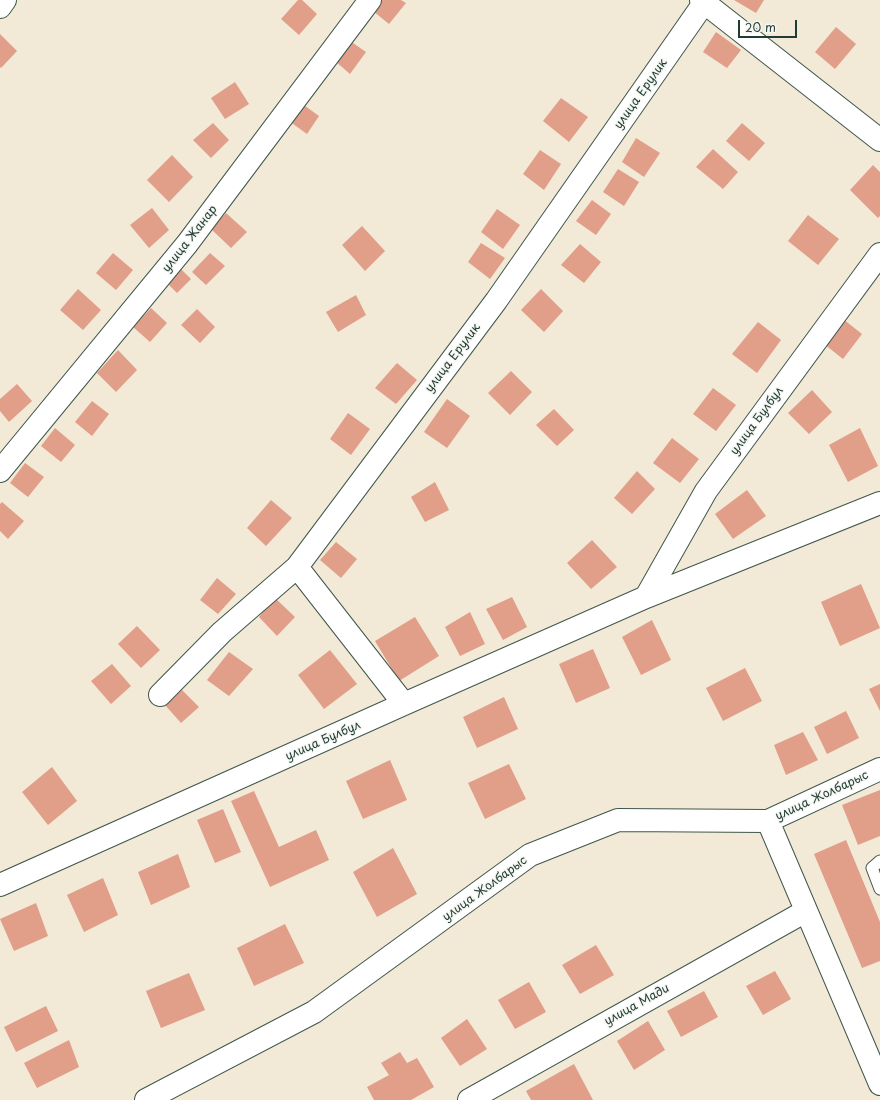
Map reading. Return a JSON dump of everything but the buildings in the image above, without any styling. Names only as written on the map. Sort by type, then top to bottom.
[{"type":"street","points":[[0,7],[5,0]]},
{"type":"street","name":"улица Жанар","points":[[0,471],[187,244],[370,0]]},
{"type":"street","points":[[703,1],[880,140]]},
{"type":"street","name":"улица Ерулик","points":[[160,695],[222,632],[297,567],[496,301],[703,1]]},
{"type":"street","name":"улица Булбул","points":[[646,597],[706,490],[880,254]]},
{"type":"street","name":"улица Булбул","points":[[0,885],[646,597],[880,503]]},
{"type":"street","points":[[297,567],[404,704]]},
{"type":"street","name":"улица Жолбарыс","points":[[146,1100],[314,1012],[530,856],[618,820],[768,821],[880,769]]},
{"type":"street","points":[[768,821],[880,1084]]},
{"type":"street","name":"улица Мади","points":[[469,1100],[806,911]]},
{"type":"lane","points":[[880,861],[872,868],[880,888]]}]
